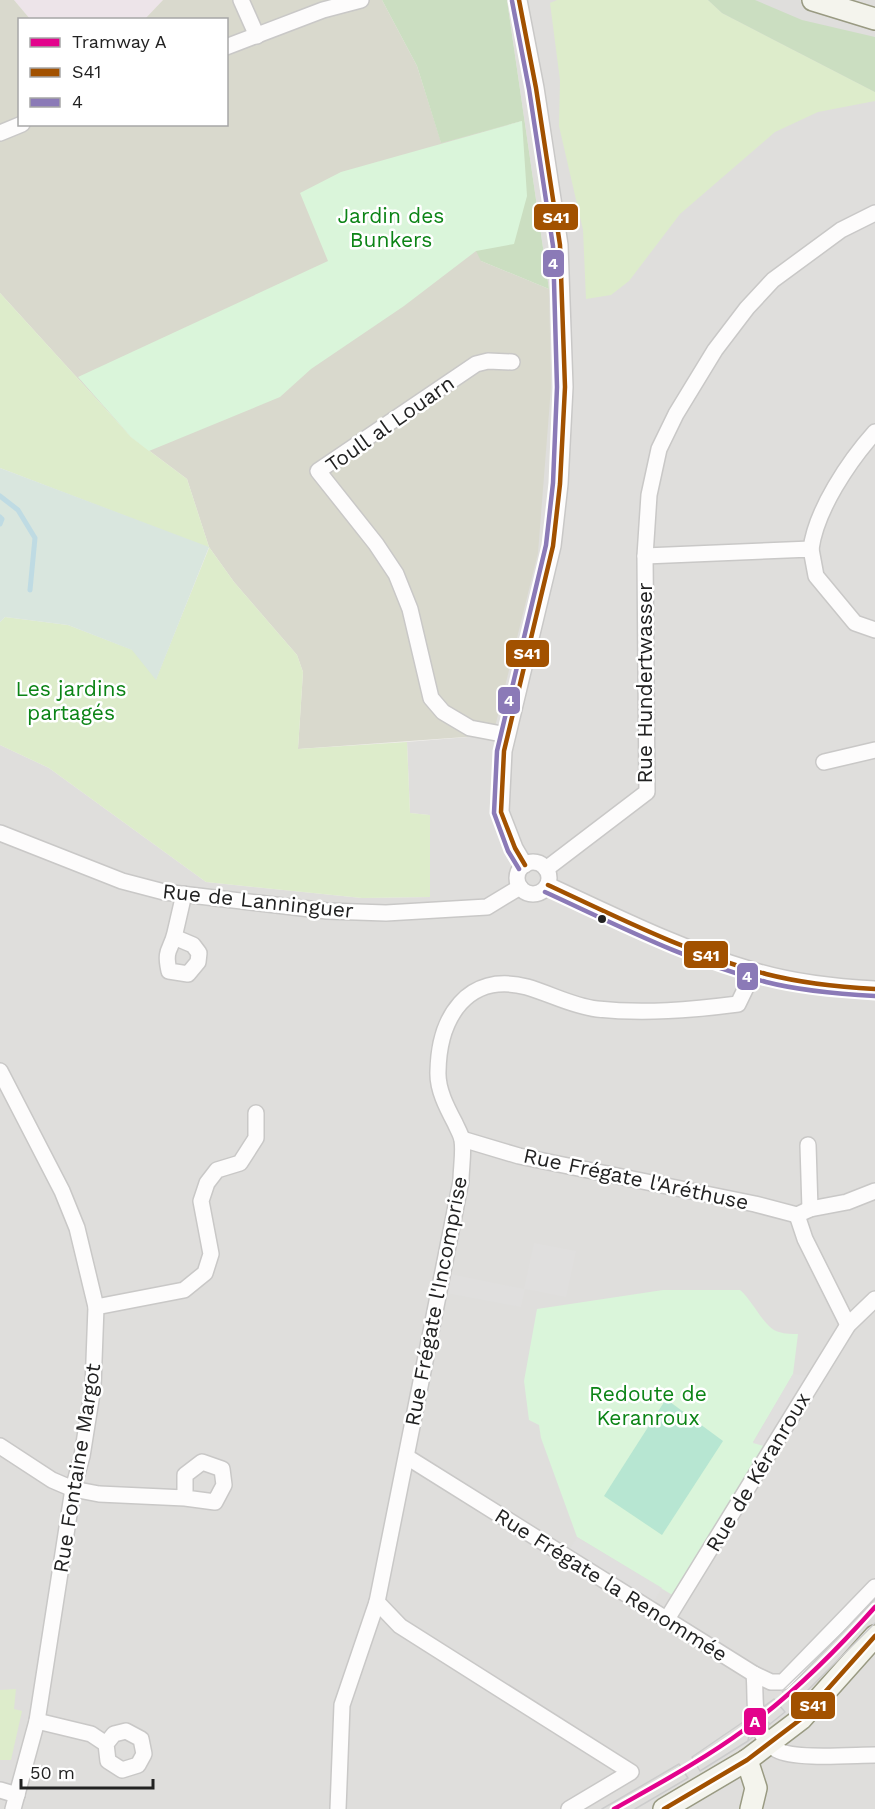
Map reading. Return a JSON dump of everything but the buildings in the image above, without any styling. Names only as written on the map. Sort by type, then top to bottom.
[{"type":"main road","points":[[813,0],[875,19]]},
{"type":"main road","points":[[664,1809],[747,1760],[801,1719],[875,1636]]},
{"type":"main road","points":[[747,1760],[756,1788],[751,1809]]},
{"type":"street","points":[[241,0],[257,36]]},
{"type":"street","points":[[228,46],[323,10],[362,0]]},
{"type":"street","points":[[519,0],[534,77],[560,245],[565,387],[560,484],[553,546],[507,735],[501,812],[515,848],[525,865]]},
{"type":"street","points":[[0,133],[18,126]]},
{"type":"street","name":"Rue Hundertwasser","points":[[546,869],[647,792],[645,556],[649,495],[659,449],[676,414],[715,350],[747,308],[773,280],[841,230],[875,213]]},
{"type":"street","name":"Toull al Louarn","points":[[507,735],[470,728],[443,712],[431,698],[410,609],[396,574],[376,544],[318,471],[476,363],[512,362]]},
{"type":"street","points":[[875,432],[860,448],[834,487],[812,538],[811,549],[816,576],[855,623],[875,630]]},
{"type":"street","name":"Rue Hundertwasser","points":[[645,556],[811,549]]},
{"type":"street","points":[[824,762],[875,750]]},
{"type":"street","name":"Rue de Lanninguer","points":[[0,833],[122,881],[165,892],[327,911],[386,913],[487,907],[520,887]]},
{"type":"street","points":[[534,862],[546,869],[549,877],[548,885],[542,892],[534,894],[520,887],[518,875],[525,865],[534,862]]},
{"type":"street","points":[[548,885],[675,944],[753,971],[805,982],[875,989]]},
{"type":"street","points":[[174,938],[184,894]]},
{"type":"street","name":"Rue Frégate l'Incomprise","points":[[338,1809],[342,1705],[377,1602],[408,1457],[417,1398],[461,1181],[462,1139],[444,1101],[438,1074],[440,1045],[450,1016],[464,998],[482,987],[500,982],[526,987],[585,1007],[631,1012],[738,1004],[753,971]]},
{"type":"street","name":"Rue Fontaine Margot","points":[[0,1071],[62,1191],[77,1228],[96,1307],[93,1387],[82,1456],[73,1489],[37,1721],[15,1802]]},
{"type":"street","points":[[96,1307],[184,1290],[205,1273],[211,1254],[201,1201],[207,1183],[217,1170],[240,1163],[256,1138],[256,1113]]},
{"type":"street","name":"Rue Frégate l'Aréthuse","points":[[462,1139],[519,1156],[803,1212],[847,1202],[875,1191]]},
{"type":"street","points":[[808,1145],[803,1212],[806,1239],[848,1325]]},
{"type":"street","name":"Rue de Kéranroux","points":[[667,1619],[848,1325],[875,1299]]},
{"type":"street","points":[[0,1446],[52,1480],[73,1489],[99,1494],[185,1498]]},
{"type":"street","name":"Rue Frégate la Renommée","points":[[408,1457],[754,1674],[771,1682],[783,1682],[875,1587]]},
{"type":"street","points":[[377,1602],[400,1626],[630,1771],[569,1809]]},
{"type":"street","points":[[754,1674],[756,1713],[760,1731],[768,1743],[779,1752],[801,1755],[875,1755]]},
{"type":"street","points":[[37,1721],[91,1734],[106,1744]]},
{"type":"street","points":[[0,1790],[15,1802]]},
{"type":"shaded area","points":[[0,0],[14,0],[29,18],[18,18],[18,126],[228,126],[228,18],[146,18],[163,0],[382,0],[417,66],[441,142],[522,121],[481,261],[549,289],[551,387],[538,553],[493,735],[298,749],[303,672],[297,655],[234,582],[209,547],[187,479],[131,437],[0,293]]},
{"type":"shaded area","points":[[14,0],[163,0],[147,18],[29,18]]},
{"type":"shaded area","points":[[507,0],[875,0],[875,1809],[0,1809],[0,745],[49,768],[206,882],[362,898],[430,897],[429,815],[410,813],[407,742],[493,735],[549,289]]},
{"type":"shaded area","points":[[0,468],[209,547],[156,680],[132,650],[68,625],[5,617],[0,622]]},
{"type":"shaded area","points":[[534,1243],[576,1251],[566,1297],[525,1289],[521,1307],[446,1293],[450,1274],[524,1289]]},
{"type":"shaded area","points":[[793,1374],[815,1377],[772,1448],[753,1443]]},
{"type":"shaded area","points":[[577,1537],[662,1588],[650,1608],[565,1556]]},
{"type":"green space","points":[[382,0],[507,0],[549,289],[481,261],[476,251],[522,121],[441,143],[417,66]]},
{"type":"green space","points":[[557,0],[708,0],[722,13],[875,92],[875,101],[818,112],[775,132],[680,214],[629,281],[611,295],[586,299],[583,230],[559,126],[560,80],[550,3]]},
{"type":"green space","points":[[708,0],[755,0],[802,20],[875,37],[875,92],[722,13]]},
{"type":"green space","name":"Jardin des Bunkers","points":[[522,121],[527,196],[514,244],[476,251],[404,306],[311,369],[280,397],[149,451],[131,437],[78,377],[328,261],[300,193],[341,172]]},
{"type":"green space","name":"Les jardins partagés","points":[[0,293],[131,437],[187,479],[209,547],[234,582],[297,655],[303,672],[298,749],[407,742],[410,813],[430,815],[430,897],[362,898],[206,882],[49,768],[0,745],[0,622],[5,617],[68,625],[133,650],[156,679],[209,548],[0,468]]},
{"type":"green space","name":"Redoute de Keranroux","points":[[663,1290],[740,1290],[774,1330],[798,1334],[793,1374],[753,1442],[765,1446],[674,1596],[577,1537],[541,1438],[539,1425],[529,1420],[524,1381],[537,1309]]},
{"type":"green space","points":[[666,1399],[723,1441],[662,1535],[604,1496]]},
{"type":"green space","points":[[16,1689],[14,1709],[22,1711],[11,1760],[0,1760],[0,1690]]},
{"type":"waterway","points":[[0,496],[18,510],[35,538],[30,590]]},
{"type":"waterway","points":[[0,517],[2,519],[0,524]]},
{"type":"tram line","points":[[875,1598],[782,1691],[794,1704],[875,1623]]},
{"type":"tram line","name":"A","points":[[614,1809],[713,1751],[744,1730],[813,1672],[875,1607]]},
{"type":"tram line","points":[[774,1699],[785,1712],[770,1724],[763,1718],[762,1708],[774,1699]]},
{"type":"tram line","points":[[748,1741],[749,1718],[692,1757],[700,1771],[748,1741],[770,1724],[763,1718],[762,1708],[749,1718],[750,1730],[748,1741]]},
{"type":"tram line","points":[[602,1809],[679,1764],[688,1778],[635,1809]]},
{"type":"transit line","name":"S41","points":[[519,0],[536,88],[560,245],[565,387],[560,484],[553,546],[504,751],[501,812],[515,848],[525,865]]},
{"type":"transit line","name":"4","points":[[512,1],[529,89],[553,246],[557,387],[553,483],[546,545],[497,751],[494,813],[508,851],[519,869]]},
{"type":"transit line","name":"S41","points":[[548,885],[655,934],[738,966],[806,982],[875,989]]},
{"type":"transit line","name":"4","points":[[545,892],[654,942],[737,974],[793,988],[875,996]]},
{"type":"transit line","name":"S41","points":[[664,1809],[747,1760],[801,1719],[875,1636]]}]
